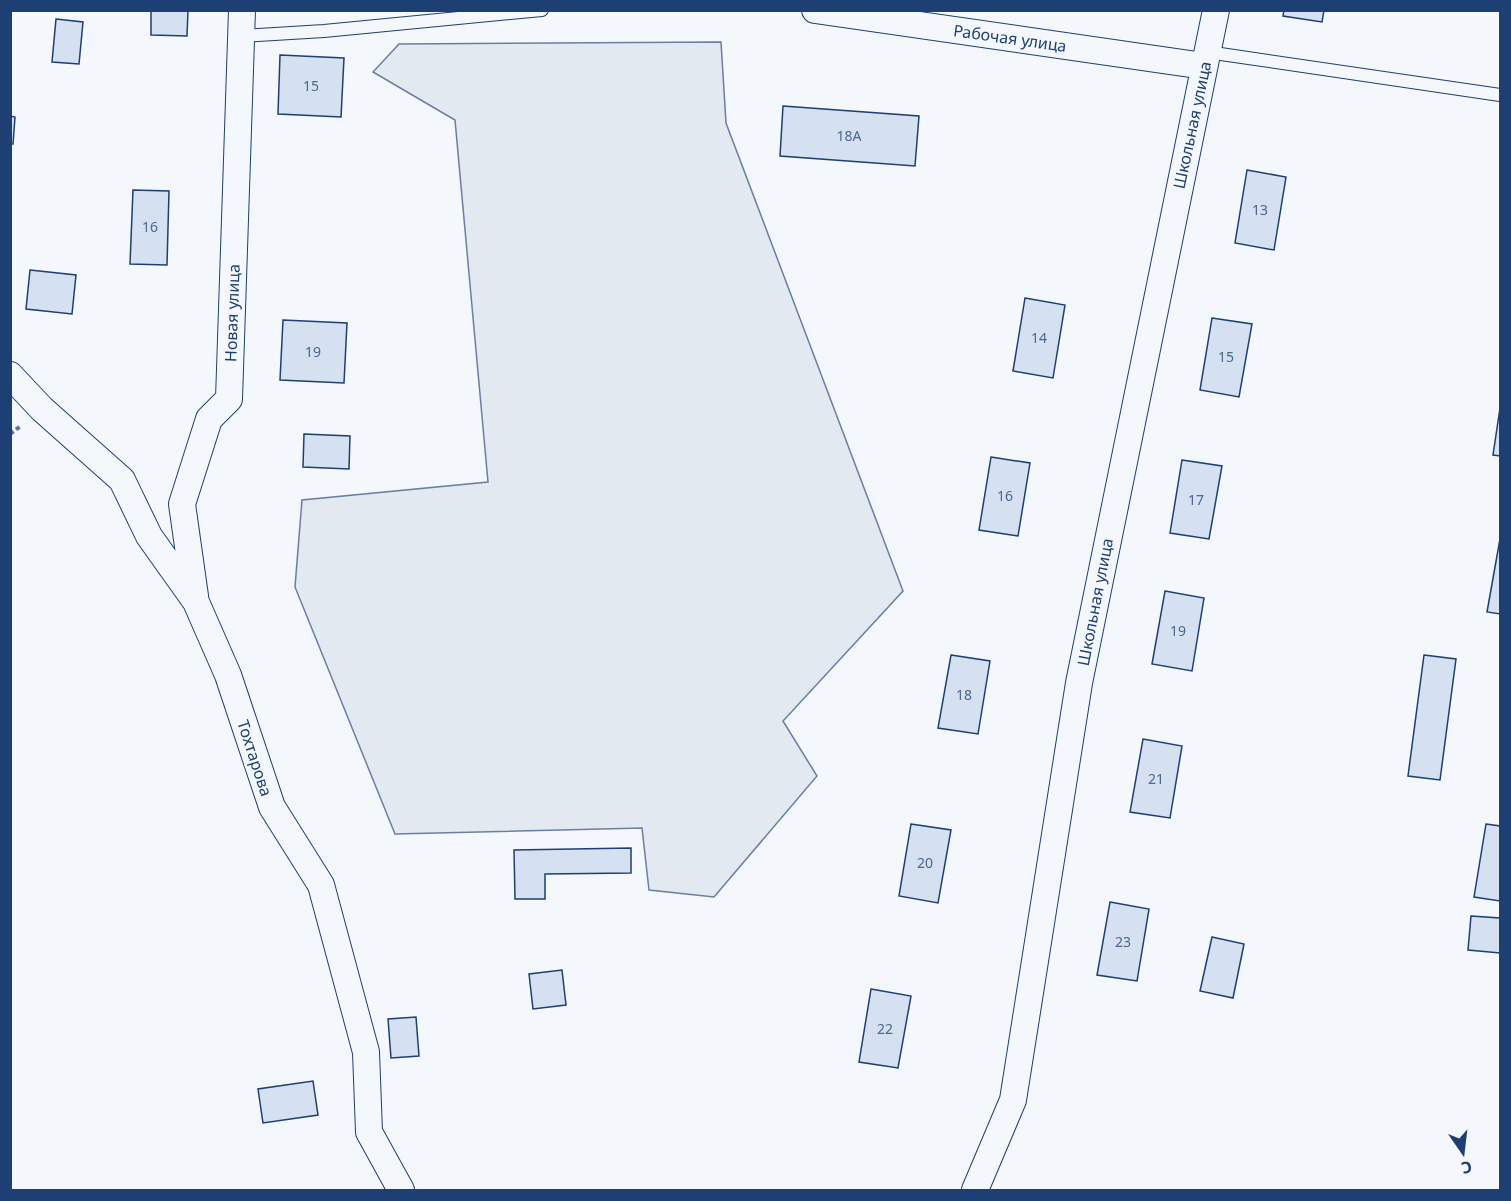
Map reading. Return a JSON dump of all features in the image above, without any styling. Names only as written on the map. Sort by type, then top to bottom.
[{"type":"street","name":"Новая улица","points":[[196,602],[182,504],[209,419],[230,399],[242,10]]},
{"type":"street","name":"Рабочая улица","points":[[815,10],[1206,59]]},
{"type":"street","name":"Школьная улица","points":[[975,1191],[1012,1100],[1079,683],[1216,10]]},
{"type":"street","name":"Тохтарова","points":[[10,375],[42,409],[122,480],[149,536],[196,602],[228,675],[272,807],[321,885],[366,1052],[369,1132],[401,1191]]},
{"type":"lane","points":[[240,36],[324,31],[542,10]]},
{"type":"lane","points":[[1206,59],[1500,95]]},
{"type":"shaded area","points":[[721,42],[726,123],[903,591],[783,721],[817,776],[714,897],[649,890],[642,828],[395,834],[295,587],[302,500],[488,482],[455,120],[373,72],[399,44]]},
{"type":"building","points":[[151,10],[188,10],[187,36],[151,35]]},
{"type":"building","points":[[1284,10],[1324,10],[1322,22],[1283,16]]},
{"type":"building","points":[[56,19],[83,22],[79,64],[52,62]]},
{"type":"building","points":[[280,55],[344,58],[341,117],[278,114]]},
{"type":"building","points":[[783,106],[919,116],[915,166],[780,156]]},
{"type":"building","points":[[10,116],[15,117],[13,144],[10,144]]},
{"type":"building","points":[[1247,170],[1286,177],[1274,250],[1235,243]]},
{"type":"building","points":[[133,190],[169,191],[167,265],[130,264]]},
{"type":"building","points":[[30,270],[76,275],[72,314],[26,309]]},
{"type":"building","points":[[1025,298],[1065,305],[1053,378],[1013,371]]},
{"type":"building","points":[[1212,318],[1252,324],[1239,397],[1200,390]]},
{"type":"building","points":[[283,320],[347,323],[344,383],[280,380]]},
{"type":"building","points":[[1500,408],[1500,456],[1493,455]]},
{"type":"building","points":[[304,434],[350,436],[349,469],[303,467]]},
{"type":"building","points":[[991,457],[1030,463],[1018,536],[979,530]]},
{"type":"building","points":[[1182,460],[1222,466],[1209,539],[1170,533]]},
{"type":"building","points":[[1500,539],[1500,614],[1487,612]]},
{"type":"building","points":[[1165,591],[1204,598],[1192,671],[1152,664]]},
{"type":"building","points":[[951,655],[990,661],[978,734],[938,728]]},
{"type":"building","points":[[1424,655],[1456,659],[1440,780],[1408,776]]},
{"type":"building","points":[[1143,739],[1182,746],[1170,818],[1130,812]]},
{"type":"building","points":[[911,824],[951,830],[938,903],[899,896]]},
{"type":"building","points":[[1486,824],[1500,826],[1500,901],[1474,897]]},
{"type":"building","points":[[631,848],[631,873],[545,874],[545,899],[515,899],[514,850]]},
{"type":"building","points":[[1110,902],[1149,909],[1137,981],[1097,975]]},
{"type":"building","points":[[1471,916],[1500,918],[1500,953],[1468,950]]},
{"type":"building","points":[[1212,937],[1244,944],[1233,998],[1200,991]]},
{"type":"building","points":[[562,970],[566,1005],[533,1009],[529,974]]},
{"type":"building","points":[[871,989],[911,996],[898,1068],[859,1062]]},
{"type":"building","points":[[416,1017],[419,1056],[391,1058],[388,1019]]},
{"type":"building","points":[[313,1081],[318,1115],[263,1123],[258,1089]]}]
